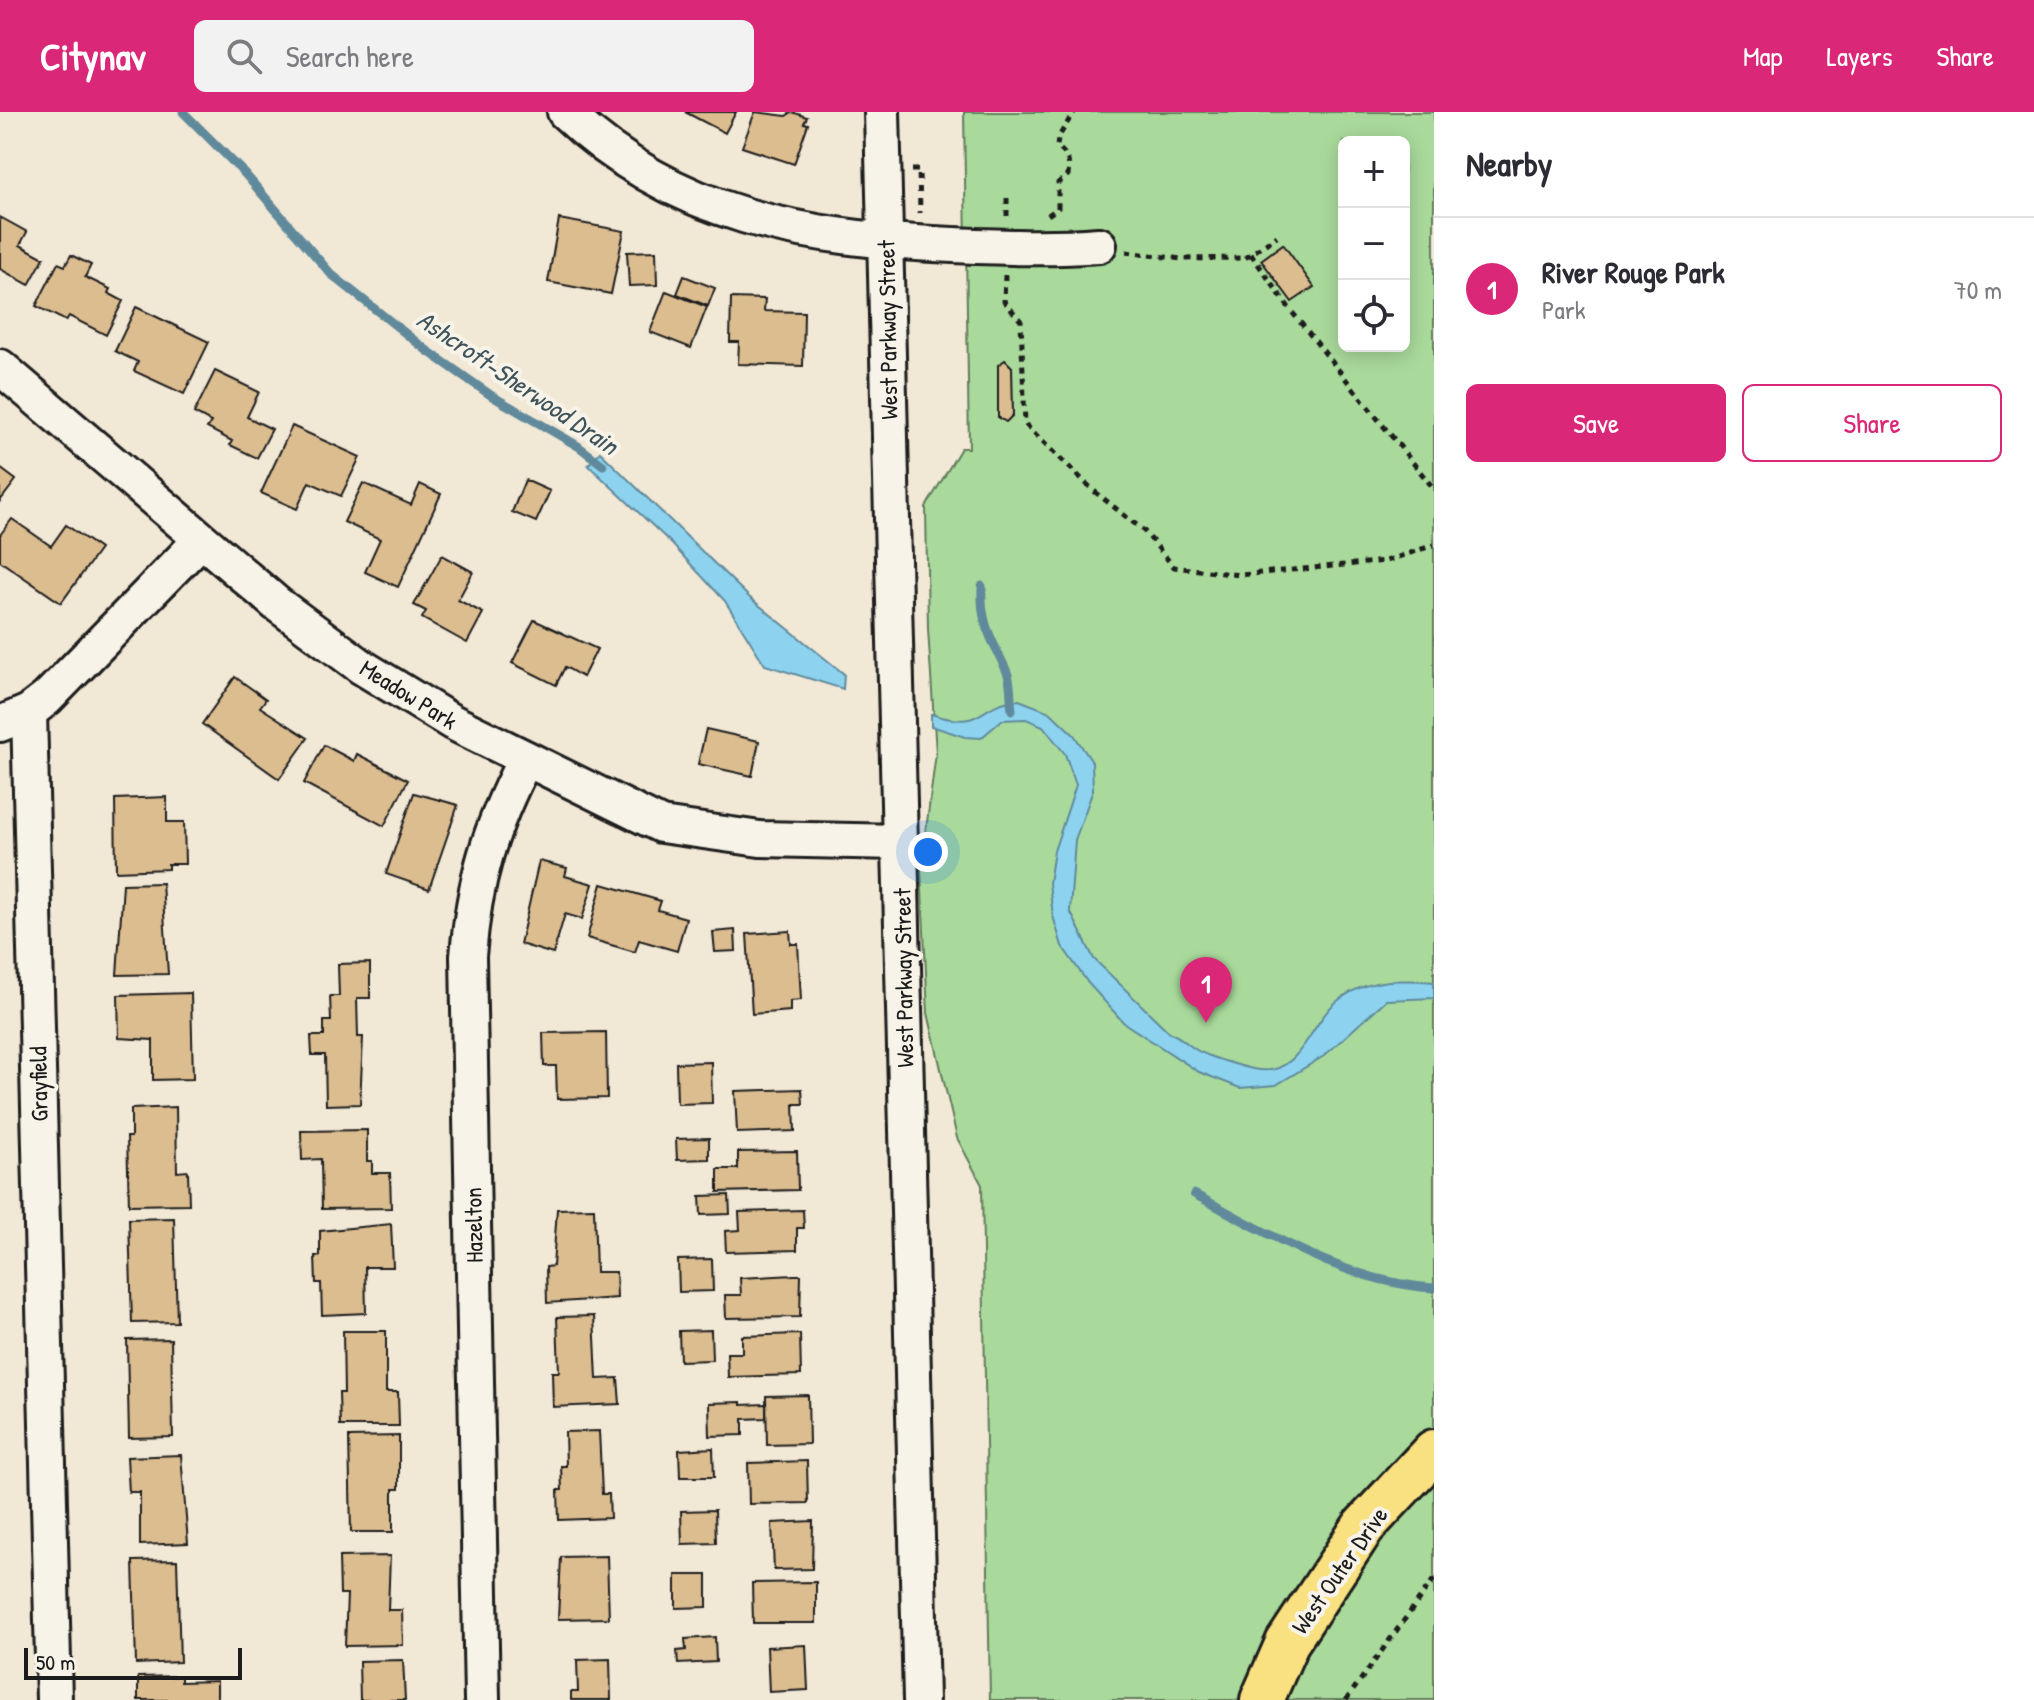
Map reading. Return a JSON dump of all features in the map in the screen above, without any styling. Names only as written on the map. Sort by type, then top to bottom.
[{"type":"main road","name":"West Outer Drive","points":[[1262,1700],[1287,1643],[1364,1526],[1434,1451]]},
{"type":"street","points":[[565,112],[617,155],[681,192],[751,219],[817,235],[885,242],[1007,247],[1099,245]]},
{"type":"street","name":"West Parkway Street","points":[[882,112],[921,1700]]},
{"type":"street","name":"Meadow Park","points":[[0,367],[277,604],[362,667],[452,722],[661,825],[760,839],[900,842]]},
{"type":"street","name":"Grayfield","points":[[54,1700],[14,718],[83,664],[201,540]]},
{"type":"street","name":"Hazelton","points":[[482,1700],[468,956],[473,899],[483,854],[499,810],[525,760]]},
{"type":"path","points":[[1043,218],[1058,208],[1058,183],[1068,175],[1066,154],[1057,147],[1058,138],[1074,112]]},
{"type":"path","points":[[884,170],[919,170],[920,220]]},
{"type":"path","points":[[1007,198],[1004,301],[1021,321],[1025,424],[1094,491],[1144,531],[1174,567],[1240,575],[1386,561],[1434,545]]},
{"type":"path","points":[[1052,212],[1099,245],[1181,259],[1245,258],[1277,236]]},
{"type":"path","points":[[1251,254],[1292,312],[1434,489]]},
{"type":"path","points":[[1346,1700],[1434,1579]]},
{"type":"green space","points":[[964,112],[1434,112],[1434,1700],[990,1700],[982,1185],[957,1138],[928,1013],[921,869],[936,753],[928,629],[926,507],[961,448],[969,448]]},
{"type":"water","points":[[600,452],[749,597],[844,674],[843,689],[765,665],[725,601],[669,541],[588,465]]},
{"type":"water","points":[[1019,700],[1050,712],[1074,735],[1092,762],[1093,790],[1075,840],[1070,911],[1094,959],[1170,1033],[1200,1052],[1217,1058],[1254,1069],[1274,1069],[1295,1056],[1335,1003],[1358,989],[1382,982],[1434,982],[1434,998],[1386,1000],[1324,1056],[1276,1085],[1240,1088],[1199,1072],[1124,1023],[1088,983],[1062,946],[1053,916],[1049,883],[1054,851],[1076,785],[1065,754],[1043,726],[1026,719],[1002,720],[981,738],[965,737],[931,726],[931,714],[962,720],[1005,702]]},
{"type":"building","points":[[685,112],[736,112],[725,133]]},
{"type":"building","points":[[755,112],[786,116],[792,112],[807,117],[804,123],[808,124],[794,164],[742,147]]},
{"type":"building","points":[[0,217],[27,232],[20,245],[44,258],[29,285],[0,269]]},
{"type":"building","points":[[559,219],[624,231],[611,294],[548,282]]},
{"type":"building","points":[[1283,244],[1314,287],[1292,302],[1261,260]]},
{"type":"building","points":[[656,251],[657,285],[629,286],[627,252]]},
{"type":"building","points":[[71,255],[91,265],[85,277],[110,289],[108,293],[123,301],[106,335],[69,316],[66,321],[36,306],[58,263],[65,266]]},
{"type":"building","points":[[684,276],[715,288],[708,306],[677,294]]},
{"type":"building","points":[[666,291],[707,307],[691,348],[650,332]]},
{"type":"building","points":[[731,298],[765,299],[764,311],[804,312],[803,366],[738,364],[739,342],[730,342]]},
{"type":"building","points":[[136,307],[209,342],[184,394],[134,371],[138,362],[115,351]]},
{"type":"building","points":[[1005,360],[1012,367],[1013,415],[1006,422],[998,417],[998,365]]},
{"type":"building","points":[[215,371],[259,392],[247,417],[272,429],[257,458],[230,445],[232,441],[207,428],[211,422],[194,413]]},
{"type":"building","points":[[292,426],[360,457],[341,496],[309,482],[297,509],[261,493]]},
{"type":"building","points":[[0,468],[16,480],[0,501]]},
{"type":"building","points":[[525,480],[550,491],[536,522],[512,512]]},
{"type":"building","points":[[363,483],[411,505],[420,484],[441,494],[398,587],[365,572],[380,539],[344,522]]},
{"type":"building","points":[[12,519],[51,546],[66,525],[100,549],[61,603],[0,561],[0,535]]},
{"type":"building","points":[[442,555],[473,572],[458,600],[483,613],[467,643],[422,618],[426,611],[414,605]]},
{"type":"building","points":[[534,620],[597,649],[583,677],[565,667],[556,685],[512,663]]},
{"type":"building","points":[[235,677],[266,699],[260,707],[308,738],[279,779],[202,724]]},
{"type":"building","points":[[706,729],[759,741],[752,776],[698,764]]},
{"type":"building","points":[[324,745],[354,761],[357,754],[408,780],[384,826],[304,783]]},
{"type":"building","points":[[414,793],[458,805],[429,889],[386,874]]},
{"type":"building","points":[[167,797],[167,822],[184,822],[185,864],[168,864],[168,869],[116,871],[115,799]]},
{"type":"building","points":[[539,861],[567,868],[565,876],[593,884],[582,919],[565,914],[553,954],[520,944]]},
{"type":"building","points":[[162,883],[168,974],[117,975],[123,884]]},
{"type":"building","points":[[602,884],[661,901],[658,910],[686,918],[677,951],[639,940],[635,952],[587,938]]},
{"type":"building","points":[[735,930],[736,951],[715,952],[713,932]]},
{"type":"building","points":[[790,931],[791,944],[798,944],[801,1000],[790,1001],[790,1011],[752,1014],[747,934]]},
{"type":"building","points":[[370,963],[370,998],[357,998],[358,1037],[363,1037],[360,1104],[326,1105],[325,1055],[312,1055],[311,1036],[324,1036],[324,1021],[331,1021],[330,996],[339,996],[338,964]]},
{"type":"building","points":[[191,993],[193,1079],[153,1080],[153,1040],[119,1038],[118,995]]},
{"type":"building","points":[[606,1032],[607,1098],[557,1099],[556,1066],[544,1066],[543,1033]]},
{"type":"building","points":[[711,1062],[712,1103],[677,1104],[676,1063]]},
{"type":"building","points":[[802,1089],[803,1104],[794,1104],[795,1131],[737,1133],[735,1091]]},
{"type":"building","points":[[176,1107],[177,1172],[188,1171],[189,1204],[129,1205],[127,1137],[131,1137],[131,1109]]},
{"type":"building","points":[[367,1130],[367,1161],[372,1161],[372,1173],[390,1173],[391,1208],[322,1209],[321,1159],[302,1160],[301,1131]]},
{"type":"building","points":[[709,1138],[709,1159],[677,1160],[676,1139]]},
{"type":"building","points":[[797,1151],[798,1190],[718,1192],[718,1169],[738,1169],[738,1152]]},
{"type":"building","points":[[729,1195],[730,1214],[701,1215],[700,1196]]},
{"type":"building","points":[[594,1208],[596,1272],[616,1272],[617,1298],[547,1303],[546,1267],[553,1266],[557,1209]]},
{"type":"building","points":[[803,1210],[804,1228],[797,1228],[797,1250],[726,1252],[725,1231],[740,1230],[739,1212]]},
{"type":"building","points":[[174,1218],[177,1322],[132,1323],[129,1219]]},
{"type":"building","points":[[391,1224],[393,1267],[365,1267],[366,1313],[322,1315],[321,1283],[316,1283],[315,1256],[320,1256],[320,1231]]},
{"type":"building","points":[[712,1259],[713,1291],[679,1292],[678,1260]]},
{"type":"building","points":[[801,1275],[800,1317],[726,1318],[725,1295],[741,1295],[740,1278]]},
{"type":"building","points":[[594,1316],[597,1379],[618,1378],[620,1404],[553,1407],[552,1372],[559,1372],[557,1317]]},
{"type":"building","points":[[711,1330],[712,1360],[680,1361],[679,1331]]},
{"type":"building","points":[[343,1331],[386,1331],[386,1392],[398,1392],[399,1426],[340,1426],[339,1393],[344,1393]]},
{"type":"building","points":[[800,1334],[801,1375],[728,1377],[727,1353],[742,1353],[742,1336]]},
{"type":"building","points":[[171,1339],[173,1437],[129,1438],[127,1340]]},
{"type":"building","points":[[808,1395],[809,1444],[767,1445],[766,1396]]},
{"type":"building","points":[[741,1402],[741,1405],[766,1404],[766,1418],[743,1419],[743,1435],[710,1436],[709,1403]]},
{"type":"building","points":[[599,1431],[602,1494],[609,1494],[610,1518],[559,1520],[561,1466],[566,1466],[565,1432]]},
{"type":"building","points":[[399,1436],[399,1489],[393,1489],[393,1532],[351,1532],[349,1437]]},
{"type":"building","points":[[713,1448],[714,1477],[680,1477],[679,1450]]},
{"type":"building","points":[[181,1455],[188,1543],[140,1545],[140,1492],[129,1492],[127,1457]]},
{"type":"building","points":[[807,1461],[808,1503],[749,1504],[748,1463]]},
{"type":"building","points":[[715,1510],[716,1543],[682,1544],[681,1511]]},
{"type":"building","points":[[813,1521],[812,1569],[774,1570],[772,1523]]},
{"type":"building","points":[[390,1556],[388,1610],[402,1610],[403,1645],[345,1646],[347,1594],[340,1594],[339,1557]]},
{"type":"building","points":[[607,1556],[609,1618],[558,1619],[561,1557]]},
{"type":"building","points":[[177,1560],[180,1662],[136,1664],[133,1561]]},
{"type":"building","points":[[676,1575],[707,1575],[707,1607],[676,1608]]},
{"type":"building","points":[[816,1582],[816,1623],[753,1623],[752,1583]]},
{"type":"building","points":[[715,1637],[716,1662],[678,1664],[677,1651],[686,1650],[685,1639]]},
{"type":"building","points":[[806,1645],[808,1690],[769,1692],[767,1647]]},
{"type":"building","points":[[610,1659],[611,1700],[571,1700],[571,1692],[578,1692],[577,1660]]},
{"type":"building","points":[[403,1660],[405,1700],[360,1700],[359,1661]]},
{"type":"building","points":[[181,1676],[181,1682],[217,1681],[217,1700],[138,1700],[138,1677]]},
{"type":"waterway","name":"Ashcroft-Sherwood Drain","points":[[183,112],[245,174],[331,274],[425,349],[492,396],[578,446],[603,465]]},
{"type":"waterway","points":[[982,586],[985,622],[1009,676],[1012,710]]},
{"type":"waterway","points":[[1194,1194],[1280,1240],[1339,1266],[1370,1277],[1434,1288]]},
{"type":"place","name":"River Rouge Park","points":[[1206,1023]]}]
